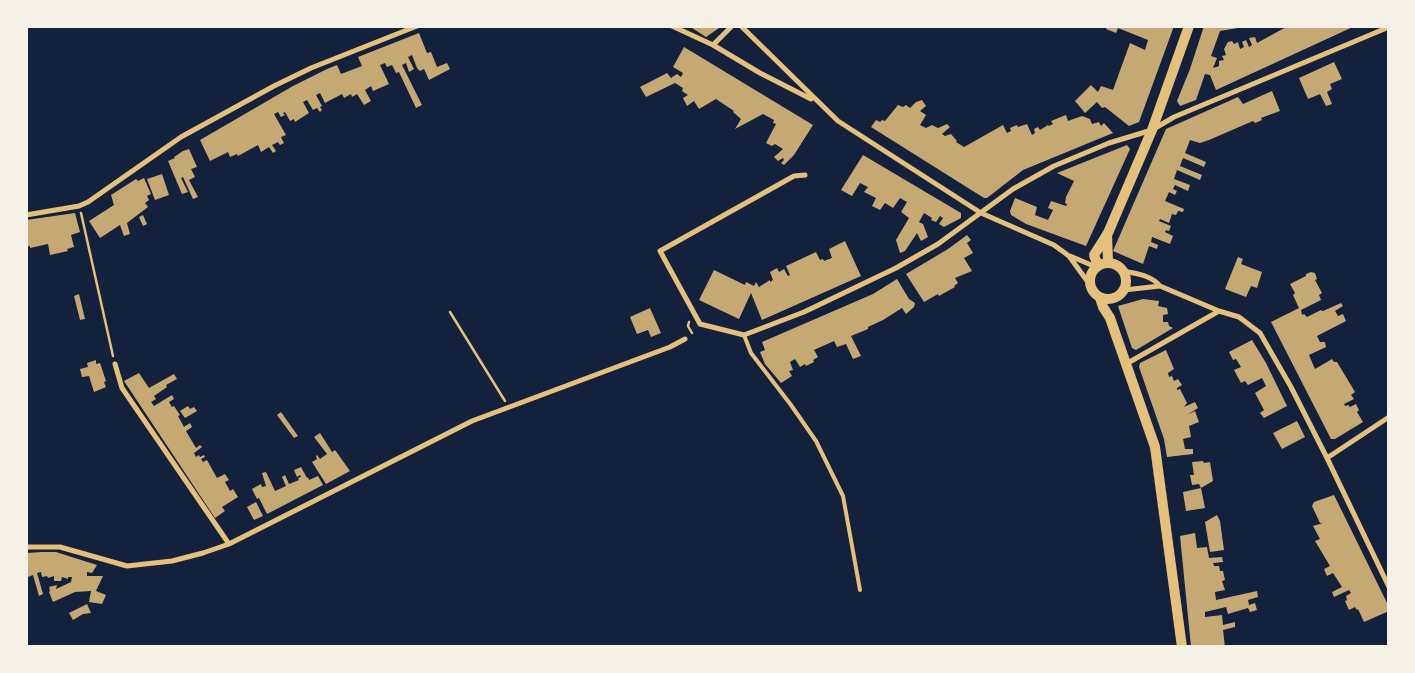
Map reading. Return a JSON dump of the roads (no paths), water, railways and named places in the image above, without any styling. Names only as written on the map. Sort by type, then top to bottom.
[{"type":"main road","points":[[1182,647],[1155,447],[1110,318],[1103,308],[1100,298],[1095,294],[1090,285],[1091,275],[1101,265],[1108,233],[1152,130],[1188,26]]},
{"type":"main road","points":[[1101,265],[1117,265],[1124,271],[1127,281],[1124,290],[1115,298],[1110,318]]},
{"type":"main road","points":[[1100,298],[1115,298]]},
{"type":"street","points":[[26,214],[79,206],[97,198],[181,137],[274,86],[311,68],[417,26]]},
{"type":"street","points":[[672,26],[712,45],[760,73],[817,101]]},
{"type":"street","points":[[712,45],[732,26]]},
{"type":"street","points":[[741,26],[838,121],[982,213],[1054,245],[1069,256],[1090,285]]},
{"type":"street","points":[[805,175],[794,176],[660,251],[700,324],[744,335],[804,312],[896,268],[938,244],[1013,189],[1054,166],[1108,143],[1152,130],[1174,117],[1389,27]]},
{"type":"street","points":[[1069,256],[1101,265]]},
{"type":"street","points":[[1124,271],[1146,276],[1160,286],[1238,317],[1260,333],[1291,387],[1389,587]]},
{"type":"street","points":[[1124,290],[1160,286]]},
{"type":"street","points":[[1126,364],[1219,311]]},
{"type":"street","points":[[26,547],[60,547],[127,566],[172,561],[203,554],[229,544],[464,426],[509,406],[685,340]]},
{"type":"street","points":[[114,364],[122,388],[229,544]]},
{"type":"street","points":[[1327,458],[1389,418]]},
{"type":"lane","points":[[744,335],[750,353],[791,405],[816,441],[843,496],[860,590]]}]
